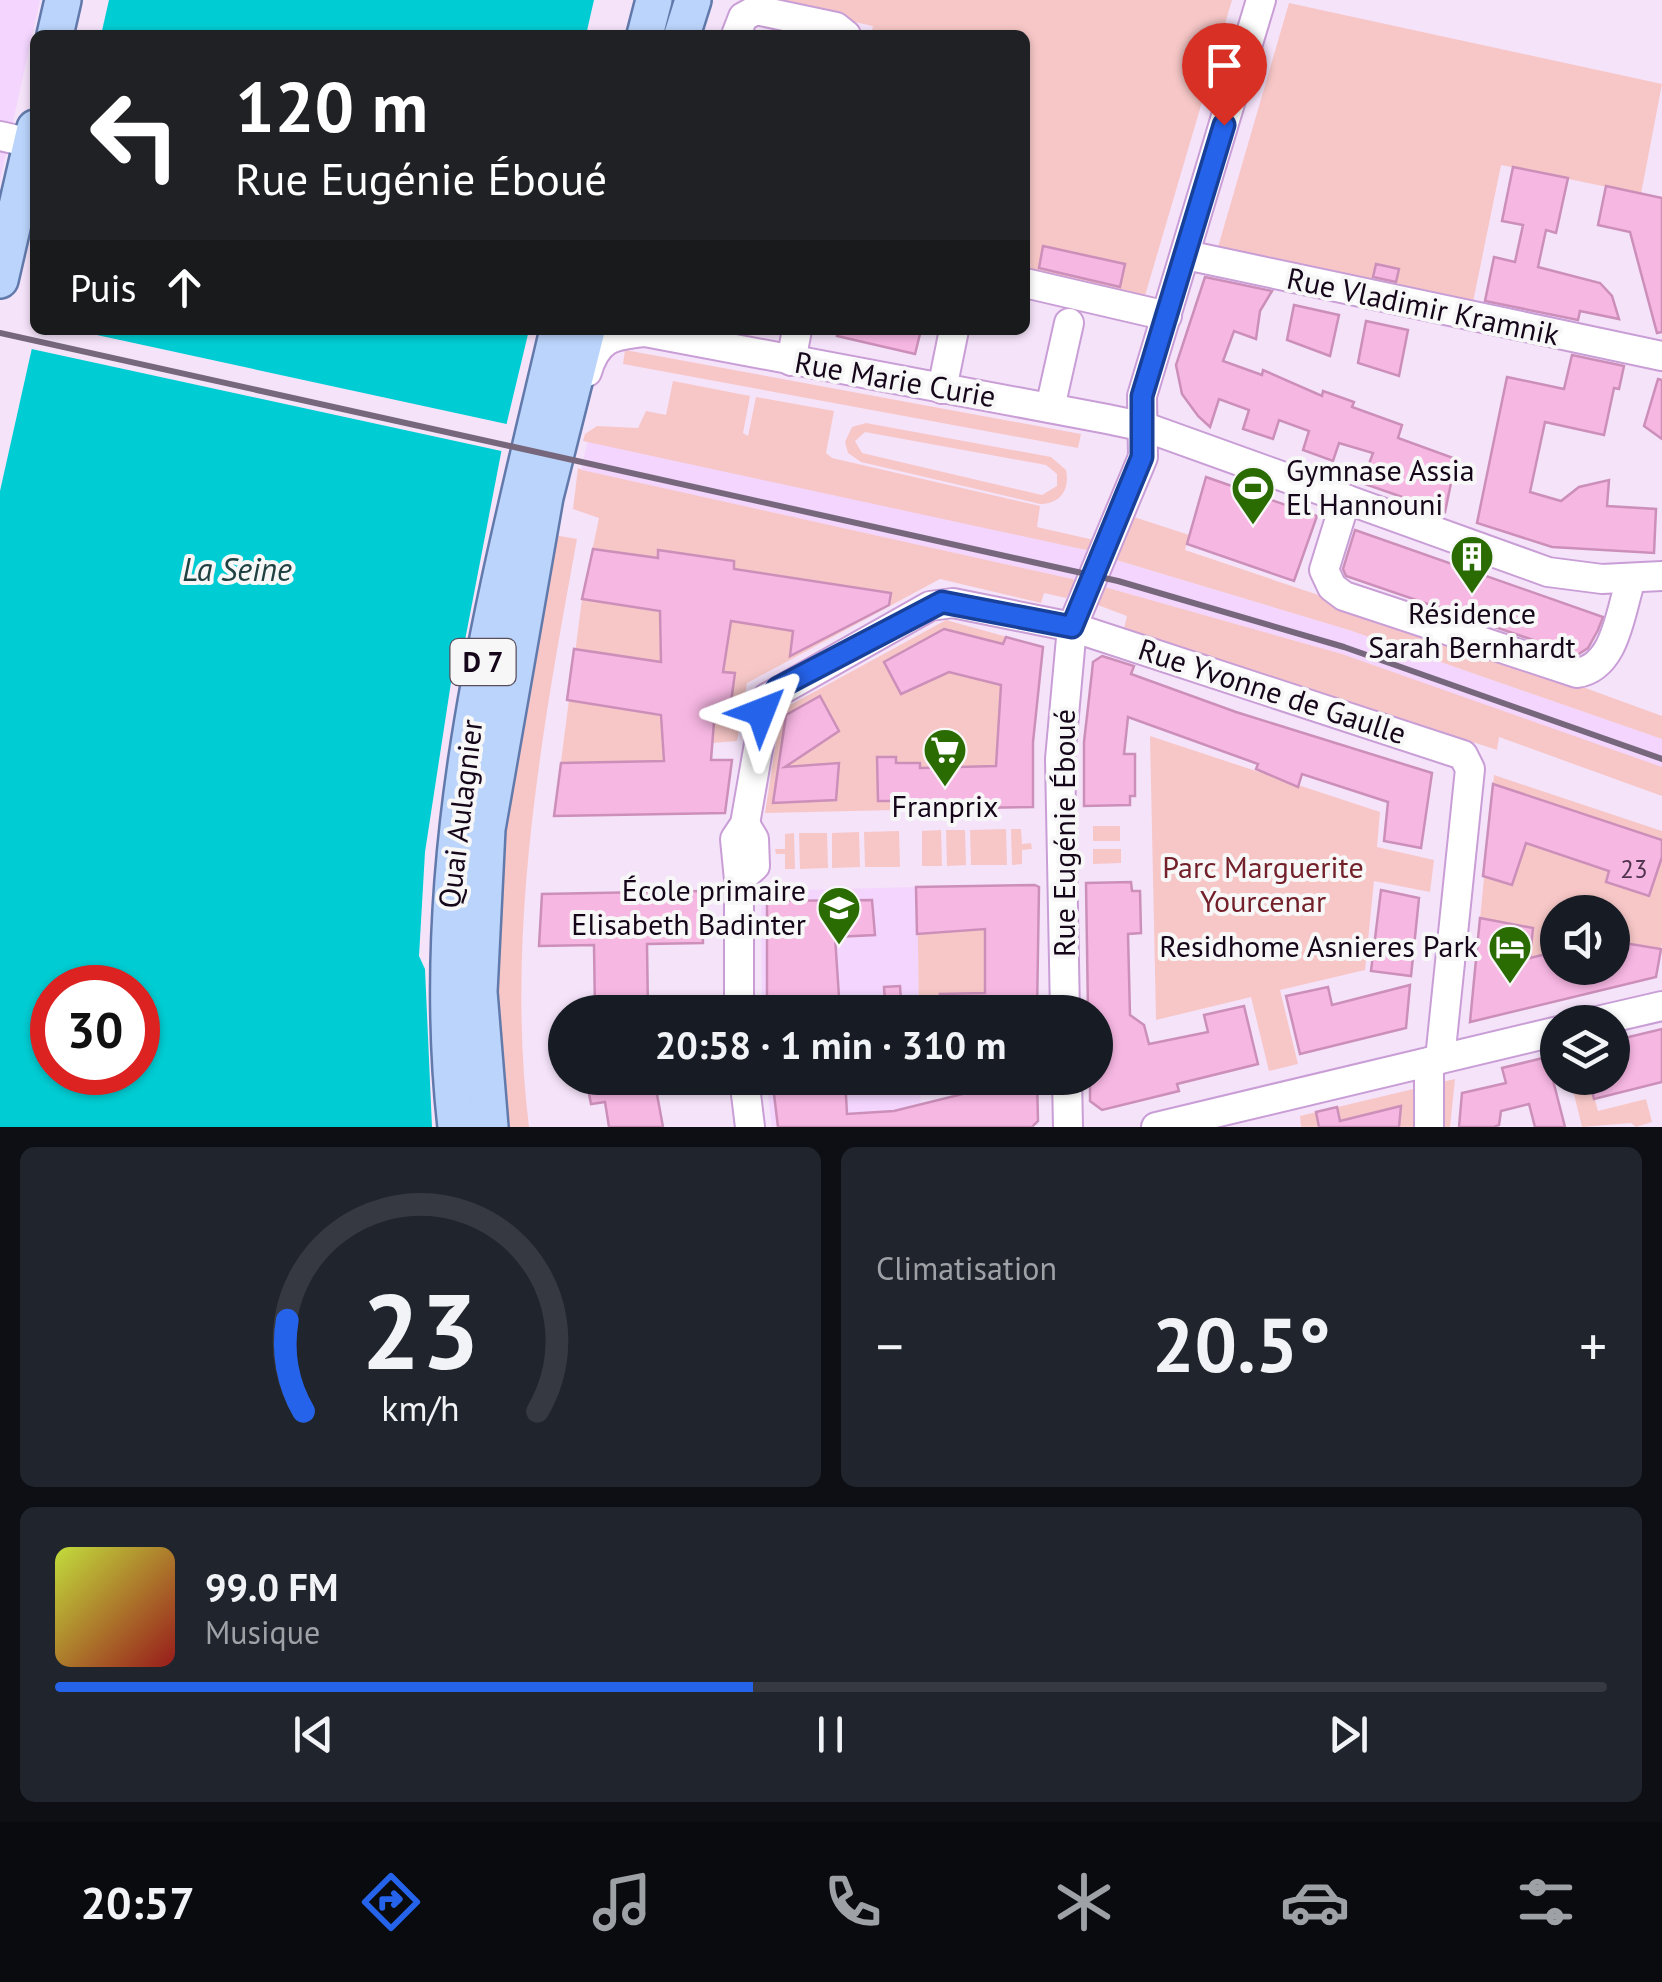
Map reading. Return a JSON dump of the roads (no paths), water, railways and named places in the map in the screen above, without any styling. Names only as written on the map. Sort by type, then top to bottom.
[{"type":"main road","points":[[56,30],[63,0]]},
{"type":"main road","points":[[646,30],[654,0]]},
{"type":"main road","points":[[684,30],[693,0]]},
{"type":"main road","points":[[0,280],[22,136]]},
{"type":"main road","name":"Quai Aulagnier","points":[[456,1127],[447,931],[459,797],[502,571],[557,335]]},
{"type":"main road","name":"Quai Aulagnier","points":[[490,1127],[479,992],[487,830],[518,642],[586,335]]},
{"type":"street","name":"Rue Eugénie Éboué","points":[[1065,995],[1060,759],[1072,627],[1142,457],[1142,396],[1262,0]]},
{"type":"street","points":[[738,30],[744,17],[756,10],[840,30]]},
{"type":"street","name":"Rue Vladimir Kramnik","points":[[1186,256],[1662,356]]},
{"type":"street","points":[[1030,284],[1166,316]]},
{"type":"street","points":[[1050,408],[1069,323]]},
{"type":"street","name":"Rue Marie Curie","points":[[559,443],[580,398],[596,348],[613,335]]},
{"type":"street","name":"Rue Marie Curie","points":[[663,335],[1145,428],[1548,572],[1631,579],[1662,576]]},
{"type":"street","points":[[790,361],[795,335]]},
{"type":"street","points":[[942,389],[953,335]]},
{"type":"street","points":[[1346,500],[1324,570],[1332,587],[1344,596],[1577,673],[1593,671],[1605,660],[1631,579]]},
{"type":"street","name":"Rue Yvonne de Gaulle","points":[[740,995],[739,880],[734,840],[744,824],[761,712],[778,688],[942,602],[1072,627],[1463,754],[1469,760],[1434,1061]]},
{"type":"street","points":[[1630,1013],[1662,1006]]},
{"type":"street","points":[[1156,1127],[1540,1035]]},
{"type":"street","points":[[1429,1127],[1434,1061]]},
{"type":"street","points":[[746,1095],[750,1127]]},
{"type":"street","points":[[1067,1095],[1068,1127]]},
{"type":"water","points":[[109,0],[594,0],[587,30],[102,30]]},
{"type":"water","name":"La Seine","points":[[35,335],[528,335],[461,661],[452,676],[425,852],[419,956],[425,969],[432,1127],[0,1127],[0,491]]},
{"type":"railway","points":[[0,333],[1118,581],[1344,647],[1662,759]]},
{"type":"place","name":"Gymnase Assia El Hannouni","points":[[1253,526]]},
{"type":"place","name":"Résidence Sarah Bernhardt","points":[[1472,595]]},
{"type":"place","name":"Franprix","points":[[945,788]]},
{"type":"place","name":"École primaire Elisabeth Badinter","points":[[839,946]]},
{"type":"place","name":"Residhome Asnieres Park","points":[[1510,985]]},
{"type":"park label","name":"Parc Marguerite Yourcenar","points":[[1263,885]]}]
